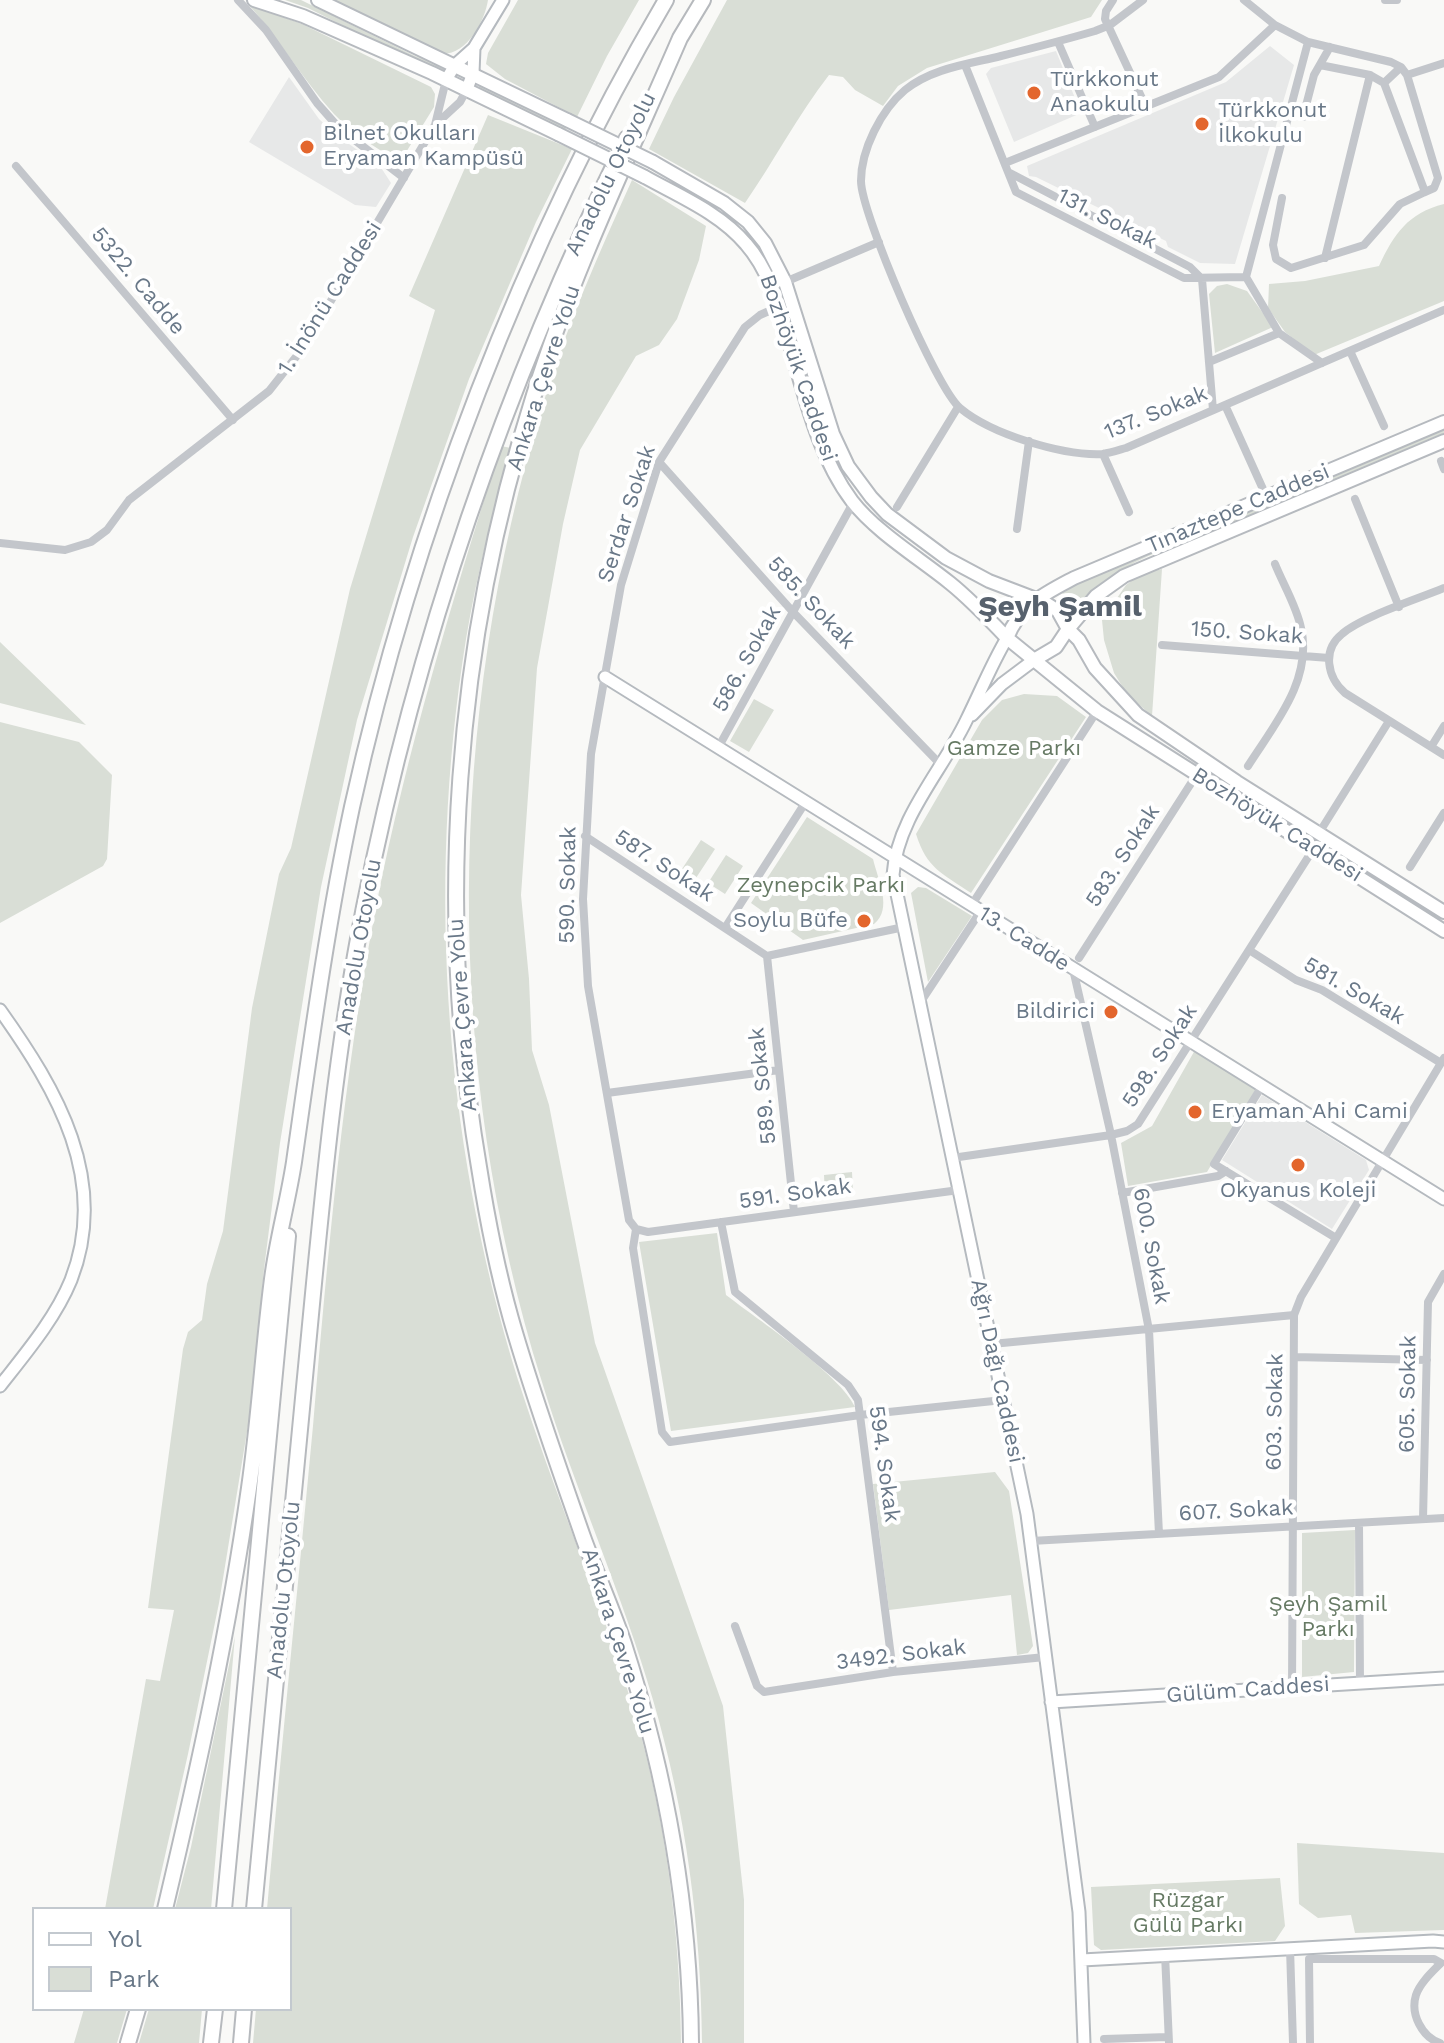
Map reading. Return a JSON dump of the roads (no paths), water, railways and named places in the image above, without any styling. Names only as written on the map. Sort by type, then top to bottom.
[{"type":"highway","points":[[165,1907],[221,1655],[236,1570],[259,1420],[273,1277],[293,1168],[323,961],[351,811],[373,720],[422,552],[466,427],[531,267],[609,103],[666,0]]},
{"type":"highway","name":"Ankara Çevre Yolu","points":[[691,2043],[689,1956],[682,1899],[674,1840],[654,1747],[623,1642],[534,1398],[489,1229],[467,1091],[455,930],[459,788],[468,698],[476,642],[508,491],[533,398],[556,330],[680,38],[703,0]]},
{"type":"highway","name":"Anadolu Otoyolu","points":[[254,1907],[331,1117],[364,909],[390,788],[431,630],[496,438],[533,342],[596,200],[680,38]]},
{"type":"highway","name":"Anadolu Otoyolu","points":[[224,1907],[293,1168]]},
{"type":"highway","points":[[128,2043],[137,2011]]},
{"type":"highway","points":[[211,2043],[215,2011]]},
{"type":"highway","points":[[241,2043],[244,2011]]},
{"type":"main road","name":"Bozhöyük Caddesi","points":[[254,0],[303,16],[467,89],[645,177],[713,215],[734,231],[761,266],[778,307],[822,445],[853,503],[953,586],[1007,638]]},
{"type":"main road","name":"Bozhöyük Caddesi","points":[[318,0],[653,162],[715,197],[748,222],[771,253],[785,282],[833,434],[859,482],[887,514],[946,558],[989,581],[1034,599]]},
{"type":"main road","points":[[446,80],[455,65],[474,48],[503,0]]},
{"type":"main road","points":[[467,89],[473,73],[474,48]]},
{"type":"main road","name":"Tınaztepe Caddesi","points":[[1034,599],[1154,543],[1444,422]]},
{"type":"main road","name":"Tınaztepe Caddesi","points":[[1068,629],[1096,596],[1124,576],[1444,441]]},
{"type":"main road","points":[[1034,599],[1058,611],[1068,629],[1056,647],[1034,660],[1007,638],[1017,616],[1034,599]]},
{"type":"main road","name":"Bozhöyük Caddesi","points":[[1068,629],[1079,640],[1095,668],[1138,715],[1444,912]]},
{"type":"main road","name":"Ağrı Dağı Caddesi","points":[[1007,638],[986,675],[966,722],[898,845],[893,875],[1031,1541],[1079,1912],[1084,2043]]},
{"type":"main road","name":"Bozhöyük Caddesi","points":[[1034,660],[1097,711],[1444,931]]},
{"type":"main road","name":"Ağrı Dağı Caddesi","points":[[966,722],[1002,684],[1034,660]]},
{"type":"main road","name":"13. Cadde","points":[[605,677],[976,909],[1076,964],[1191,1042],[1444,1199]]},
{"type":"main road","points":[[0,1010],[70,1129],[85,1194],[82,1236],[71,1281],[44,1327],[0,1386]]},
{"type":"main road","name":"Gülüm Caddesi","points":[[1051,1702],[1444,1678]]},
{"type":"main road","points":[[1082,1960],[1444,1942]]},
{"type":"street","points":[[238,0],[266,30],[317,103],[339,128],[404,178]]},
{"type":"street","points":[[1113,0],[1104,16],[1146,107]]},
{"type":"street","name":"137. Sokak","points":[[1143,0],[1110,25],[1058,42],[938,72],[915,83],[896,99],[876,129],[863,165],[861,189],[866,209],[936,377],[958,407],[993,427],[1029,441],[1103,454],[1126,448],[1444,310]]},
{"type":"street","points":[[1244,0],[1275,25],[1308,42],[1391,62],[1404,71],[1438,178],[1434,188],[1400,204],[1364,245],[1291,268],[1276,259],[1273,245],[1282,198]]},
{"type":"street","points":[[1385,0],[1397,0]]},
{"type":"street","points":[[1007,168],[1095,127],[1223,75],[1275,25]]},
{"type":"street","points":[[1058,42],[1095,127]]},
{"type":"street","points":[[1308,42],[1246,277],[1279,333],[1322,363]]},
{"type":"street","points":[[1303,117],[1314,75],[1330,47]]},
{"type":"street","points":[[1384,83],[1404,71],[1444,63]]},
{"type":"street","name":"131. Sokak","points":[[965,65],[1016,192],[1184,278],[1202,279]]},
{"type":"street","points":[[1320,65],[1370,75],[1384,83],[1425,192]]},
{"type":"street","points":[[1325,258],[1370,75]]},
{"type":"street","points":[[435,125],[446,80]]},
{"type":"street","points":[[435,125],[460,102],[467,89]]},
{"type":"street","name":"1. İnönü Caddesi","points":[[0,543],[65,550],[91,542],[107,530],[129,500],[269,391],[294,361],[435,125]]},
{"type":"street","name":"5322. Cadde","points":[[16,166],[233,420]]},
{"type":"street","name":"131. Sokak","points":[[1007,168],[1190,267],[1202,279]]},
{"type":"street","points":[[785,282],[879,242]]},
{"type":"street","points":[[1213,410],[1202,279],[1246,277]]},
{"type":"street","name":"Serdar Sokak","points":[[605,677],[621,585],[659,462],[745,327],[760,315],[778,307]]},
{"type":"street","points":[[1209,362],[1279,333]]},
{"type":"street","points":[[1350,351],[1384,426]]},
{"type":"street","points":[[1225,405],[1267,498]]},
{"type":"street","points":[[897,507],[958,407]]},
{"type":"street","points":[[1017,529],[1029,441]]},
{"type":"street","points":[[1103,454],[1129,512]]},
{"type":"street","name":"585. Sokak","points":[[659,462],[793,612],[941,765]]},
{"type":"street","points":[[1355,499],[1399,607]]},
{"type":"street","name":"586. Sokak","points":[[718,748],[853,503]]},
{"type":"street","points":[[1248,766],[1296,688],[1302,656],[1302,628],[1275,564]]},
{"type":"street","points":[[1444,588],[1342,634],[1333,645],[1329,658],[1329,670],[1339,687],[1444,755]]},
{"type":"street","name":"150. Sokak","points":[[1162,645],[1329,658]]},
{"type":"street","name":"590. Sokak","points":[[605,677],[591,754],[585,836],[584,947],[629,1220],[636,1229],[633,1248],[662,1432],[670,1442],[860,1415]]},
{"type":"street","points":[[920,1003],[1097,711]]},
{"type":"street","points":[[1319,833],[1389,721]]},
{"type":"street","points":[[1431,747],[1444,726]]},
{"type":"street","name":"583. Sokak","points":[[1076,964],[1197,774]]},
{"type":"street","points":[[725,928],[805,803]]},
{"type":"street","points":[[1410,867],[1444,813]]},
{"type":"street","name":"587. Sokak","points":[[585,836],[767,956]]},
{"type":"street","name":"598. Sokak","points":[[952,1158],[1111,1135],[1127,1131],[1141,1120],[1314,848]]},
{"type":"street","points":[[767,956],[904,927]]},
{"type":"street","name":"581. Sokak","points":[[1249,950],[1296,980],[1322,990],[1442,1061]]},
{"type":"street","name":"589. Sokak","points":[[767,956],[794,1212]]},
{"type":"street","name":"600. Sokak","points":[[1076,964],[1149,1330],[1159,1534]]},
{"type":"street","name":"603. Sokak","points":[[1292,1687],[1294,1315],[1301,1297],[1442,1061]]},
{"type":"street","points":[[607,1093],[779,1070]]},
{"type":"street","points":[[1262,1086],[1214,1164],[1336,1238]]},
{"type":"street","points":[[1122,1193],[1218,1176],[1226,1171]]},
{"type":"street","name":"591. Sokak","points":[[636,1229],[648,1232],[959,1190]]},
{"type":"street","name":"594. Sokak","points":[[721,1222],[731,1285],[735,1292],[848,1385],[858,1400],[893,1672]]},
{"type":"street","name":"605. Sokak","points":[[1423,1519],[1428,1302],[1444,1274]]},
{"type":"street","points":[[992,1344],[1294,1315]]},
{"type":"street","points":[[1294,1357],[1427,1360]]},
{"type":"street","points":[[860,1415],[1003,1400]]},
{"type":"street","name":"607. Sokak","points":[[1031,1541],[1444,1518]]},
{"type":"street","points":[[1359,1523],[1360,1683]]},
{"type":"street","name":"3492. Sokak","points":[[735,1626],[761,1691],[893,1672],[1045,1657]]},
{"type":"street","points":[[1290,1948],[1293,2043]]},
{"type":"street","points":[[1104,2039],[1168,2040],[1165,1954]]},
{"type":"street","points":[[1310,2043],[1309,1959],[1434,1959],[1442,1965],[1417,1993],[1415,2008],[1421,2028],[1431,2040],[1440,2043]]},
{"type":"place","name":"Türkkonut Anaokulu","points":[[1034,93]]},
{"type":"place","name":"Türkkonut İlkokulu","points":[[1202,124]]},
{"type":"place","name":"Bilnet Okulları Eryaman Kampüsü","points":[[307,147]]},
{"type":"place","name":"Soylu Büfe","points":[[864,921]]},
{"type":"place","name":"Bildirici","points":[[1111,1012]]},
{"type":"place","name":"Eryaman Ahi Cami","points":[[1195,1112]]},
{"type":"place","name":"Okyanus Koleji","points":[[1298,1165]]},
{"type":"district","name":"Şeyh Şamil","points":[[1060,607]]},
{"type":"park label","name":"Gamze Parkı","points":[[1014,749]]},
{"type":"park label","name":"Zeynepcik Parkı","points":[[821,886]]},
{"type":"park label","name":"Şeyh Şamil Parkı","points":[[1328,1618]]},
{"type":"park label","name":"Rüzgar Gülü Parkı","points":[[1188,1914]]}]
